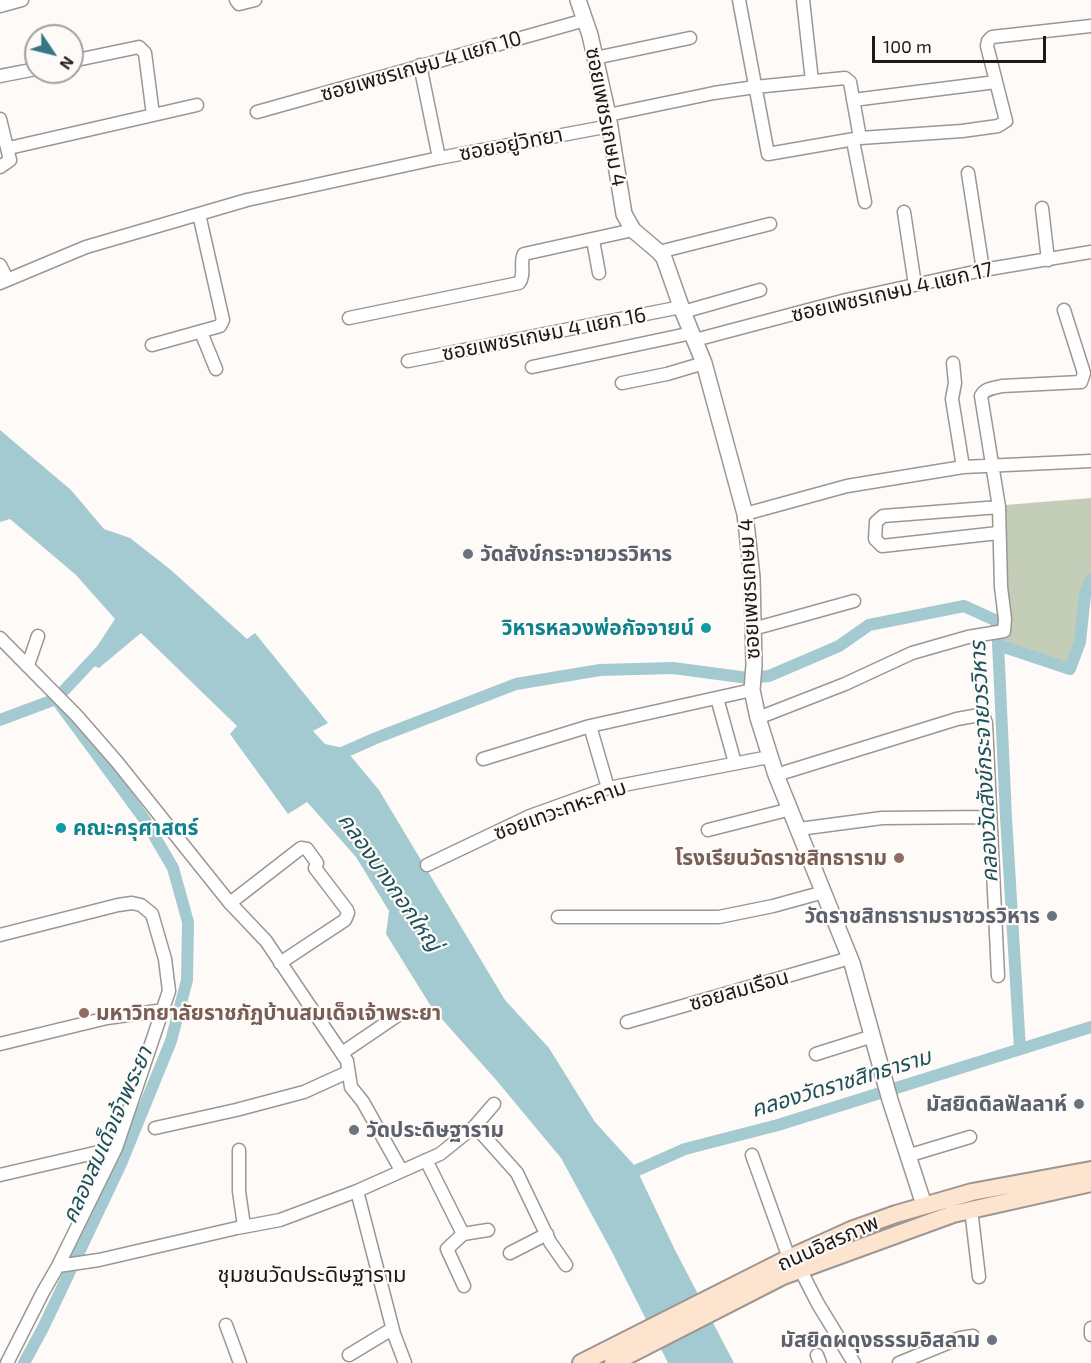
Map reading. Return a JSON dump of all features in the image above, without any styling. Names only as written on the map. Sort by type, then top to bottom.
[{"type":"main road","name":"ถนนอิสรภาพ","points":[[581,1363],[788,1267],[851,1230],[924,1205],[972,1192],[1091,1170]]},
{"type":"main road","points":[[613,1363],[788,1267],[971,1209],[1091,1183]]},
{"type":"main road","points":[[924,1205],[927,1223]]},
{"type":"street","points":[[0,6],[22,0]]},
{"type":"street","name":"ซอยเพชรเกษม 4","points":[[579,0],[596,58],[624,213],[633,230],[664,258],[704,363],[746,514],[752,577],[754,665],[752,686],[769,757],[850,958],[890,1100],[924,1205]]},
{"type":"street","points":[[739,0],[768,154],[856,140],[962,131],[1003,125],[1006,121],[987,46],[988,41],[992,37],[1091,26]]},
{"type":"street","points":[[803,0],[812,81]]},
{"type":"street","name":"ซอยเพชรเกษม 4 แยก 10","points":[[257,112],[585,20]]},
{"type":"street","points":[[596,58],[690,38]]},
{"type":"street","points":[[84,58],[139,47],[145,53],[153,115]]},
{"type":"street","points":[[420,65],[440,158]]},
{"type":"street","points":[[0,76],[24,71]]},
{"type":"street","name":"ซอยอยู่วิทยา","points":[[3,281],[86,247],[247,200],[755,87],[845,78],[850,82],[853,100]]},
{"type":"street","points":[[865,202],[853,100],[996,82]]},
{"type":"street","points":[[9,148],[197,105]]},
{"type":"street","points":[[0,119],[9,148],[10,160],[0,167]]},
{"type":"street","points":[[968,173],[983,270]]},
{"type":"street","points":[[1042,208],[1048,260]]},
{"type":"street","points":[[904,212],[915,285]]},
{"type":"street","points":[[152,345],[220,326],[223,320],[199,214]]},
{"type":"street","points":[[660,252],[770,224]]},
{"type":"street","points":[[349,318],[519,283],[523,275],[522,258],[524,254],[633,230]]},
{"type":"street","points":[[593,240],[599,273]]},
{"type":"street","name":"ซอยเพชรเกษม 4 แยก 17","points":[[532,368],[694,337],[983,270],[1091,252]]},
{"type":"street","points":[[0,265],[3,281]]},
{"type":"street","name":"ซอยเพชรเกษม 4 แยก 16","points":[[408,361],[682,309],[760,290]]},
{"type":"street","points":[[758,718],[844,684],[912,653],[1005,629],[998,533],[999,507],[981,396],[990,388],[1002,386],[1081,382],[1083,373],[1064,310]]},
{"type":"street","points":[[201,332],[216,369]]},
{"type":"street","points":[[622,383],[667,374],[704,363]]},
{"type":"street","points":[[953,363],[955,388],[952,399],[963,467]]},
{"type":"street","points":[[746,514],[847,486],[963,467],[1091,461]]},
{"type":"street","points":[[998,533],[882,546],[875,539],[876,522],[883,516],[999,507]]},
{"type":"street","points":[[753,629],[854,601]]},
{"type":"street","points":[[28,665],[38,636]]},
{"type":"street","points":[[0,638],[64,702],[117,762],[230,903],[266,941],[347,1061],[351,1087],[363,1102],[401,1170]]},
{"type":"street","points":[[483,759],[590,726],[717,698],[752,686]]},
{"type":"street","points":[[717,698],[735,763]]},
{"type":"street","points":[[776,775],[957,719],[980,715],[984,717],[998,976]]},
{"type":"street","points":[[590,726],[608,788]]},
{"type":"street","name":"ซอยเทวะทหะคาม","points":[[427,865],[530,816],[608,788],[769,757]]},
{"type":"street","points":[[708,830],[791,809]]},
{"type":"street","points":[[799,829],[882,818],[990,817]]},
{"type":"street","points":[[230,903],[297,851],[307,849],[317,861],[315,868],[348,914],[345,920],[280,963]]},
{"type":"street","points":[[558,917],[719,917],[773,906],[824,892]]},
{"type":"street","points":[[0,935],[109,907],[132,903],[141,905],[152,914],[165,958],[169,991],[116,1148],[69,1265],[43,1292],[7,1363]]},
{"type":"street","name":"ซอยสมเรือน","points":[[627,1022],[850,958]]},
{"type":"street","points":[[0,1044],[107,1018],[164,1010]]},
{"type":"street","points":[[342,1053],[398,1015]]},
{"type":"street","points":[[816,1054],[873,1036]]},
{"type":"street","points":[[155,1128],[304,1092],[348,1072]]},
{"type":"street","points":[[69,1265],[280,1220],[357,1191],[440,1154],[475,1126],[495,1104]]},
{"type":"street","points":[[475,1126],[517,1173],[547,1234],[566,1265]]},
{"type":"street","points":[[907,1156],[970,1137]]},
{"type":"street","points":[[0,1175],[116,1148]]},
{"type":"street","points":[[238,1150],[239,1191],[244,1226]]},
{"type":"street","points":[[752,1155],[788,1267],[818,1304],[854,1363]]},
{"type":"street","points":[[426,1160],[463,1234]]},
{"type":"street","points":[[357,1191],[392,1329],[405,1363]]},
{"type":"street","points":[[971,1209],[979,1277]]},
{"type":"street","points":[[464,1286],[447,1249],[463,1234],[488,1230]]},
{"type":"street","points":[[510,1253],[547,1234]]},
{"type":"street","points":[[226,1325],[240,1363]]},
{"type":"street","points":[[1091,1328],[1091,1335]]},
{"type":"street","points":[[349,1355],[392,1329]]},
{"type":"street","points":[[899,1363],[960,1338],[973,1336]]},
{"type":"green space","points":[[1091,498],[1091,574],[1068,665],[1001,641],[1005,505]]},
{"type":"water","name":"คลองบางกอกใหญ่","points":[[0,430],[71,490],[104,529],[130,538],[171,570],[247,639],[255,633],[328,723],[313,731],[325,744],[344,748],[379,790],[505,1000],[549,1048],[595,1122],[635,1166],[675,1250],[734,1363],[668,1363],[561,1158],[432,1008],[386,934],[389,911],[356,857],[307,802],[288,814],[230,734],[237,726],[141,633],[99,668],[86,663],[115,619],[76,575],[10,519],[0,522]]},
{"type":"waterway","points":[[998,645],[1070,669],[1080,642],[1085,595],[1091,580]]},
{"type":"waterway","name":"คลองวัดสังข์กระจายวรวิหาร","points":[[333,757],[516,684],[600,670],[673,668],[748,678],[769,676],[839,646],[869,625],[964,606],[997,621],[1020,1049]]},
{"type":"waterway","name":"คลองสมเด็จเจ้าพระยา","points":[[0,720],[56,699],[100,652]]},
{"type":"waterway","name":"คลองสมเด็จเจ้าพระยา","points":[[24,1363],[120,1166],[171,1041],[187,980],[188,922],[173,868],[145,820],[59,703]]},
{"type":"waterway","name":"คลองวัดราชสิทธาราม","points":[[624,1176],[685,1149],[778,1125],[1091,1027]]},
{"type":"place","name":"วัดสังข์กระจายวรวิหาร","points":[[468,554]]},
{"type":"place","name":"วิหารหลวงพ่อกัจจายน์","points":[[706,628]]},
{"type":"place","name":"คณะครุศาสตร์","points":[[61,828]]},
{"type":"place","name":"โรงเรียนวัดราชสิทธาราม","points":[[899,858]]},
{"type":"place","name":"วัดราชสิทธารามราชวรวิหาร","points":[[1052,916]]},
{"type":"place","name":"มหาวิทยาลัยราชภัฏบ้านสมเด็จเจ้าพระยา","points":[[84,1013]]},
{"type":"place","name":"มัสยิดดิลฟัลลาห์","points":[[1079,1104]]},
{"type":"place","name":"วัดประดิษฐาราม","points":[[354,1130]]},
{"type":"place","name":"มัสยิดผดุงธรรมอิสลาม","points":[[992,1340]]},
{"type":"district","name":"ชุมชนวัดประดิษฐาราม","points":[[312,1275]]}]
